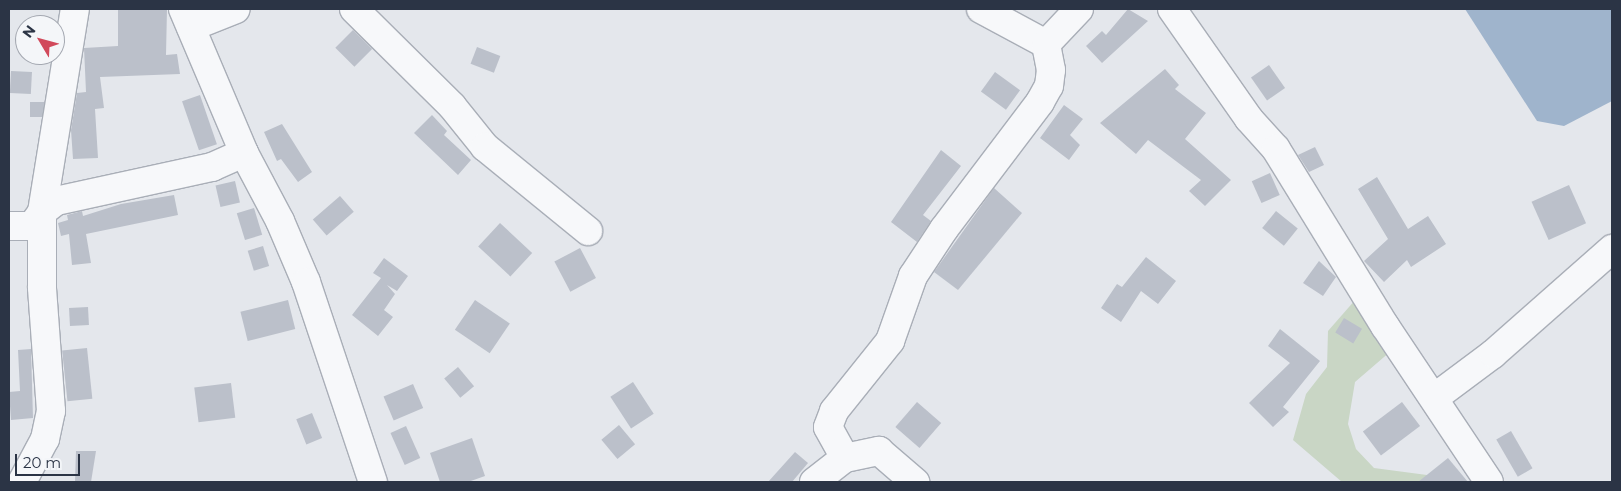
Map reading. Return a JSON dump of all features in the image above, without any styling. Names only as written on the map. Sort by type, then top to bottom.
[{"type":"street","points":[[22,482],[44,439],[51,411],[42,287],[42,212],[75,9]]},
{"type":"street","points":[[236,9],[187,18],[244,153],[280,221],[306,282],[373,482]]},
{"type":"street","points":[[354,9],[446,100],[485,147],[588,231]]},
{"type":"street","points":[[981,9],[1046,44]]},
{"type":"street","points":[[1046,44],[1079,9]]},
{"type":"street","points":[[1172,9],[1249,119],[1276,149],[1489,482]]},
{"type":"street","points":[[845,458],[828,427],[834,411],[890,341],[913,276],[1049,86],[1051,70],[1046,44]]},
{"type":"street","points":[[9,226],[32,226],[42,212],[56,201],[212,167],[244,153]]},
{"type":"street","points":[[1434,398],[1493,354],[1612,249]]},
{"type":"street","points":[[814,482],[845,458],[879,451],[915,482]]},
{"type":"green space","points":[[1356,299],[1391,351],[1355,382],[1348,424],[1356,449],[1374,468],[1427,475],[1433,482],[1342,482],[1293,440],[1306,394],[1327,367],[1328,331]]},
{"type":"water","points":[[1465,9],[1612,9],[1612,101],[1564,126],[1537,121]]},
{"type":"building","points":[[118,9],[167,9],[166,55],[177,54],[180,74],[100,77],[104,108],[95,109],[98,158],[73,159],[71,130],[77,93],[86,92],[84,48],[118,46]]},
{"type":"building","points":[[1128,9],[1148,21],[1102,63],[1086,46],[1102,31],[1106,35]]},
{"type":"building","points":[[353,30],[372,49],[354,67],[335,48]]},
{"type":"building","points":[[477,47],[500,56],[494,73],[471,64]]},
{"type":"building","points":[[1269,65],[1285,88],[1267,101],[1251,78]]},
{"type":"building","points":[[1165,69],[1179,85],[1175,89],[1206,113],[1185,139],[1231,180],[1205,206],[1189,191],[1201,180],[1148,140],[1136,154],[1100,123]]},
{"type":"building","points":[[11,71],[32,72],[31,94],[10,93]]},
{"type":"building","points":[[995,72],[1020,90],[1006,110],[981,91]]},
{"type":"building","points":[[200,95],[217,144],[199,150],[182,101]]},
{"type":"building","points":[[30,102],[44,102],[44,117],[30,117]]},
{"type":"building","points":[[1064,105],[1083,119],[1070,135],[1080,145],[1069,160],[1040,138]]},
{"type":"building","points":[[432,115],[447,131],[444,135],[471,160],[458,175],[414,133]]},
{"type":"building","points":[[282,124],[312,172],[298,182],[281,159],[277,161],[264,132]]},
{"type":"building","points":[[1315,147],[1324,165],[1309,172],[1298,155]]},
{"type":"building","points":[[941,150],[961,166],[923,215],[931,221],[917,242],[891,222]]},
{"type":"building","points":[[1270,173],[1280,195],[1261,203],[1252,181]]},
{"type":"building","points":[[1377,177],[1408,229],[1428,216],[1446,244],[1411,267],[1407,260],[1384,282],[1364,261],[1388,239],[1358,189]]},
{"type":"building","points":[[235,181],[240,202],[220,207],[216,185]]},
{"type":"building","points":[[1569,185],[1586,223],[1549,240],[1532,202]]},
{"type":"building","points":[[994,188],[1022,213],[958,290],[934,272]]},
{"type":"building","points":[[174,195],[178,215],[86,234],[91,263],[72,265],[69,234],[61,236],[58,223],[68,220],[67,215],[82,211],[83,216],[121,204]]},
{"type":"building","points":[[340,196],[354,212],[327,235],[313,220]]},
{"type":"building","points":[[254,208],[262,235],[245,240],[237,213]]},
{"type":"building","points":[[1276,211],[1298,229],[1284,246],[1262,228]]},
{"type":"building","points":[[500,223],[532,253],[510,276],[478,246]]},
{"type":"building","points":[[263,246],[269,266],[254,271],[248,251]]},
{"type":"building","points":[[580,248],[596,278],[570,292],[554,262]]},
{"type":"building","points":[[1146,257],[1176,281],[1158,304],[1141,291],[1121,322],[1101,308],[1117,284],[1122,287]]},
{"type":"building","points":[[384,258],[408,276],[397,291],[387,285],[395,294],[384,310],[393,317],[378,336],[352,315],[381,278],[373,273]]},
{"type":"building","points":[[1319,261],[1336,277],[1323,296],[1303,283]]},
{"type":"building","points":[[288,300],[295,329],[248,341],[240,312]]},
{"type":"building","points":[[475,300],[510,323],[490,353],[455,330]]},
{"type":"building","points":[[88,307],[89,325],[70,326],[69,308]]},
{"type":"building","points":[[1344,318],[1362,329],[1353,343],[1335,333]]},
{"type":"building","points":[[1280,329],[1320,361],[1283,407],[1289,412],[1273,427],[1249,403],[1290,363],[1268,346]]},
{"type":"building","points":[[87,348],[92,399],[67,401],[62,351]]},
{"type":"building","points":[[31,349],[33,418],[11,420],[9,392],[20,391],[18,350]]},
{"type":"building","points":[[458,367],[474,386],[460,398],[444,379]]},
{"type":"building","points":[[633,382],[654,414],[631,429],[610,397]]},
{"type":"building","points":[[231,383],[235,418],[199,422],[194,388]]},
{"type":"building","points":[[413,384],[423,408],[394,420],[384,397]]},
{"type":"building","points":[[917,402],[941,423],[920,448],[895,427]]},
{"type":"building","points":[[1402,402],[1420,426],[1381,455],[1363,431]]},
{"type":"building","points":[[312,413],[322,438],[306,444],[296,419]]},
{"type":"building","points":[[619,425],[635,444],[617,459],[601,440]]},
{"type":"building","points":[[406,426],[420,458],[405,465],[390,433]]},
{"type":"building","points":[[1511,431],[1533,468],[1518,477],[1496,440]]},
{"type":"building","points":[[472,438],[485,476],[468,482],[440,482],[430,453]]},
{"type":"building","points":[[76,451],[96,451],[91,482],[75,482]]},
{"type":"building","points":[[795,452],[808,463],[792,482],[768,482]]},
{"type":"building","points":[[1448,458],[1468,482],[1418,482]]}]
